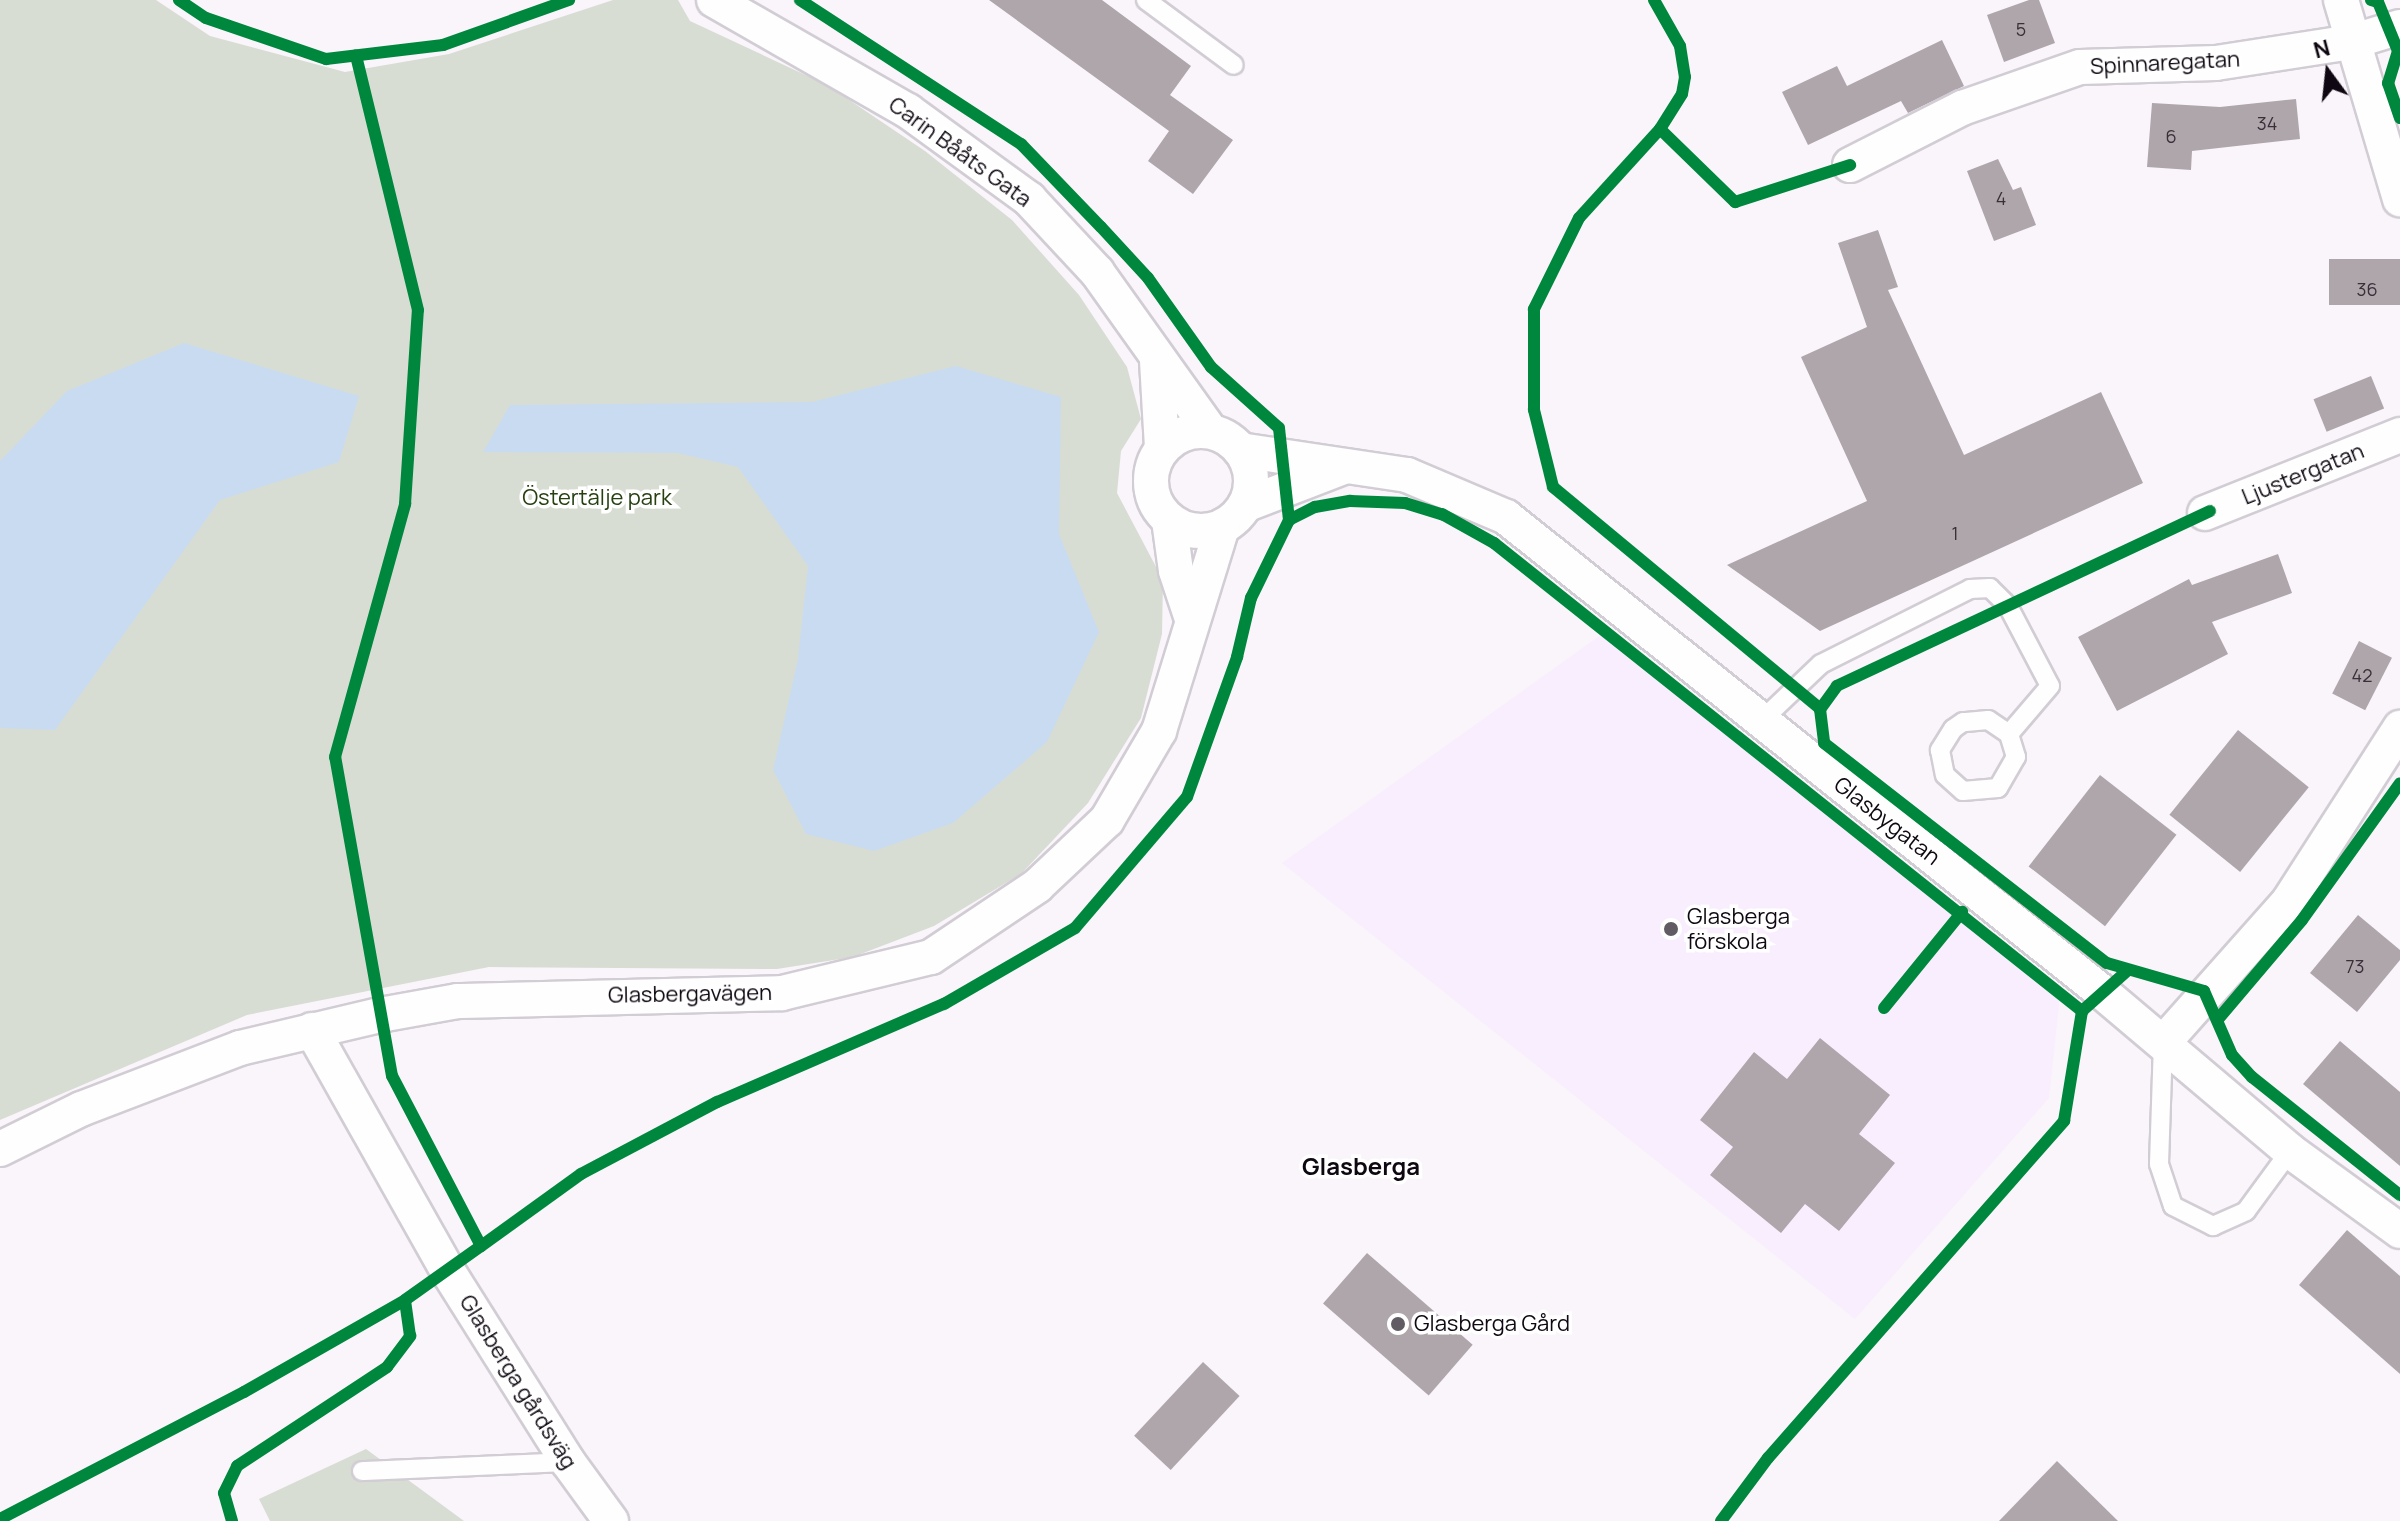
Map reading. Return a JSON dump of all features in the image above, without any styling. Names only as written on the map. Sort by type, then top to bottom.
[{"type":"street","name":"Carin Bååts Gata","points":[[714,0],[908,111],[1029,199],[1097,272],[1157,361],[1184,389],[1211,432]]},
{"type":"street","points":[[2341,0],[2400,199]]},
{"type":"street","name":"Spinnaregatan","points":[[1850,165],[1962,108],[2080,67],[2216,63],[2351,42],[2400,27]]},
{"type":"street","points":[[1157,361],[1162,449],[1151,478],[1152,494],[1169,520],[1176,571],[1192,619]]},
{"type":"street","points":[[1162,449],[1184,434],[1211,432],[1240,450],[1251,477],[1233,516],[1194,531],[1169,520]]},
{"type":"street","name":"Ljustergatan","points":[[2205,513],[2400,435]]},
{"type":"street","name":"Glasbygatan","points":[[1240,450],[1407,475],[1506,517],[2163,1043],[2290,1151],[2400,1231]]},
{"type":"street","name":"Glasbygatan","points":[[1233,516],[1346,466]]},
{"type":"street","name":"Glasbergavägen","points":[[9,1149],[171,1074],[312,1030],[458,1001],[782,993],[931,957],[1037,886],[1107,820],[1159,731],[1192,619],[1233,516]]},
{"type":"street","points":[[2163,1043],[2289,901],[2400,728]]},
{"type":"street","name":"Glasberga gårdsväg","points":[[312,1030],[449,1273],[568,1462],[611,1521]]},
{"type":"lane","points":[[1146,0],[1234,65]]},
{"type":"lane","points":[[1760,722],[1821,664],[1970,589],[1990,588],[2008,606],[2050,686],[2009,734]]},
{"type":"lane","points":[[1988,720],[2009,734],[2014,745],[2014,769],[1998,788],[1963,791],[1945,775],[1940,750],[1945,738],[1963,722],[1988,720]]},
{"type":"lane","points":[[2163,1043],[2159,1164],[2173,1206],[2213,1226],[2246,1211],[2290,1151]]},
{"type":"lane","points":[[362,1471],[568,1462]]},
{"type":"shaded area","name":"Glasberga förskola","points":[[1602,634],[2060,995],[2049,1098],[1855,1319],[1282,863]]},
{"type":"green space","name":"Östertälje park","points":[[0,0],[156,0],[210,36],[345,72],[449,54],[613,0],[678,0],[690,21],[827,85],[925,151],[1012,220],[1079,295],[1127,367],[1141,419],[1121,451],[1117,493],[1163,580],[1162,634],[1141,718],[1088,803],[1021,874],[934,926],[853,957],[777,969],[489,967],[247,1015],[0,1120]]},
{"type":"green space","points":[[366,1449],[464,1521],[270,1521],[259,1499]]},
{"type":"water","points":[[184,343],[359,396],[339,462],[220,500],[55,730],[0,728],[0,461],[67,391]]},
{"type":"water","points":[[956,366],[1061,397],[1059,534],[1099,632],[1047,742],[953,823],[874,851],[806,834],[773,770],[798,659],[808,566],[738,467],[678,453],[483,452],[510,405],[812,402]]},
{"type":"building","points":[[989,0],[1102,0],[1191,66],[1170,95],[1233,140],[1193,194],[1148,161],[1169,131]]},
{"type":"building","points":[[2029,0],[2039,0],[2055,43],[2004,62],[1987,15]]},
{"type":"building","points":[[1942,40],[1964,86],[1908,113],[1901,101],[1808,145],[1782,92],[1837,66],[1847,86]]},
{"type":"building","points":[[2296,99],[2300,139],[2192,151],[2191,170],[2147,167],[2152,103],[2220,107]]},
{"type":"building","points":[[1998,159],[2013,190],[2021,187],[2036,225],[1994,241],[1967,171]]},
{"type":"building","points":[[1878,230],[1898,287],[1888,290],[1964,455],[2101,392],[2143,483],[1820,631],[1727,565],[1867,501],[1801,357],[1867,327],[1838,243]]},
{"type":"building","points":[[2329,259],[2400,259],[2400,305],[2329,305]]},
{"type":"building","points":[[2371,376],[2384,408],[2327,432],[2314,399]]},
{"type":"building","points":[[2278,554],[2292,593],[2212,622],[2228,654],[2117,711],[2078,637],[2189,579],[2192,585]]},
{"type":"building","points":[[2359,641],[2392,658],[2365,710],[2332,694]]},
{"type":"building","points":[[2238,730],[2309,787],[2240,872],[2169,815]]},
{"type":"building","points":[[2100,775],[2176,835],[2105,926],[2029,866]]},
{"type":"building","points":[[2358,915],[2400,950],[2400,960],[2357,1012],[2310,973]]},
{"type":"building","points":[[1820,1038],[1890,1095],[1859,1134],[1895,1163],[1839,1231],[1805,1204],[1781,1233],[1710,1175],[1733,1147],[1700,1120],[1754,1052],[1787,1079]]},
{"type":"building","points":[[2340,1041],[2400,1092],[2400,1166],[2303,1084]]},
{"type":"building","points":[[2347,1230],[2400,1276],[2400,1374],[2299,1285]]},
{"type":"building","name":"Glasberga Gård","points":[[1367,1253],[1473,1345],[1429,1395],[1323,1304]]},
{"type":"building","points":[[1203,1362],[1240,1396],[1171,1470],[1134,1436]]},
{"type":"building","points":[[2057,1461],[2118,1521],[1999,1521]]},
{"type":"cycle path","points":[[179,0],[206,18],[326,59],[443,45],[569,0]]},
{"type":"cycle path","points":[[800,0],[1021,144],[1101,227],[1148,278],[1211,367],[1279,428],[1289,520]]},
{"type":"cycle path","points":[[1654,0],[1680,46],[1685,77],[1682,94],[1660,129],[1579,218],[1534,309],[1534,410],[1553,487],[1820,709]]},
{"type":"cycle path","points":[[2371,0],[2378,2],[2398,51],[2388,83],[2400,118]]},
{"type":"cycle path","points":[[0,1519],[244,1392],[405,1300],[481,1246],[392,1076],[335,757],[405,504],[418,310],[356,55]]},
{"type":"cycle path","points":[[1660,129],[1735,202],[1850,165]]},
{"type":"cycle path","points":[[481,1246],[581,1174],[717,1102],[944,1004],[1075,928],[1187,797],[1237,657],[1251,598],[1289,520],[1315,507],[1350,501],[1405,503],[1442,514],[1494,543],[2082,1011]]},
{"type":"cycle path","points":[[2210,511],[1837,686],[1820,709],[1824,743],[2107,963],[2204,991],[2232,1055],[2252,1077],[2400,1195]]},
{"type":"cycle path","points":[[2219,1018],[2302,920],[2400,783]]},
{"type":"cycle path","points":[[1884,1008],[1962,912]]},
{"type":"cycle path","points":[[1721,1521],[1768,1458],[2064,1121],[2082,1011],[2126,972]]},
{"type":"cycle path","points":[[232,1521],[224,1493],[237,1466],[387,1367],[410,1336],[405,1300]]},
{"type":"place","name":"Glasberga förskola","points":[[1671,929]]},
{"type":"place","name":"Glasberga Gård","points":[[1398,1324]]},
{"type":"district","name":"Glasberga","points":[[1361,1166]]}]
